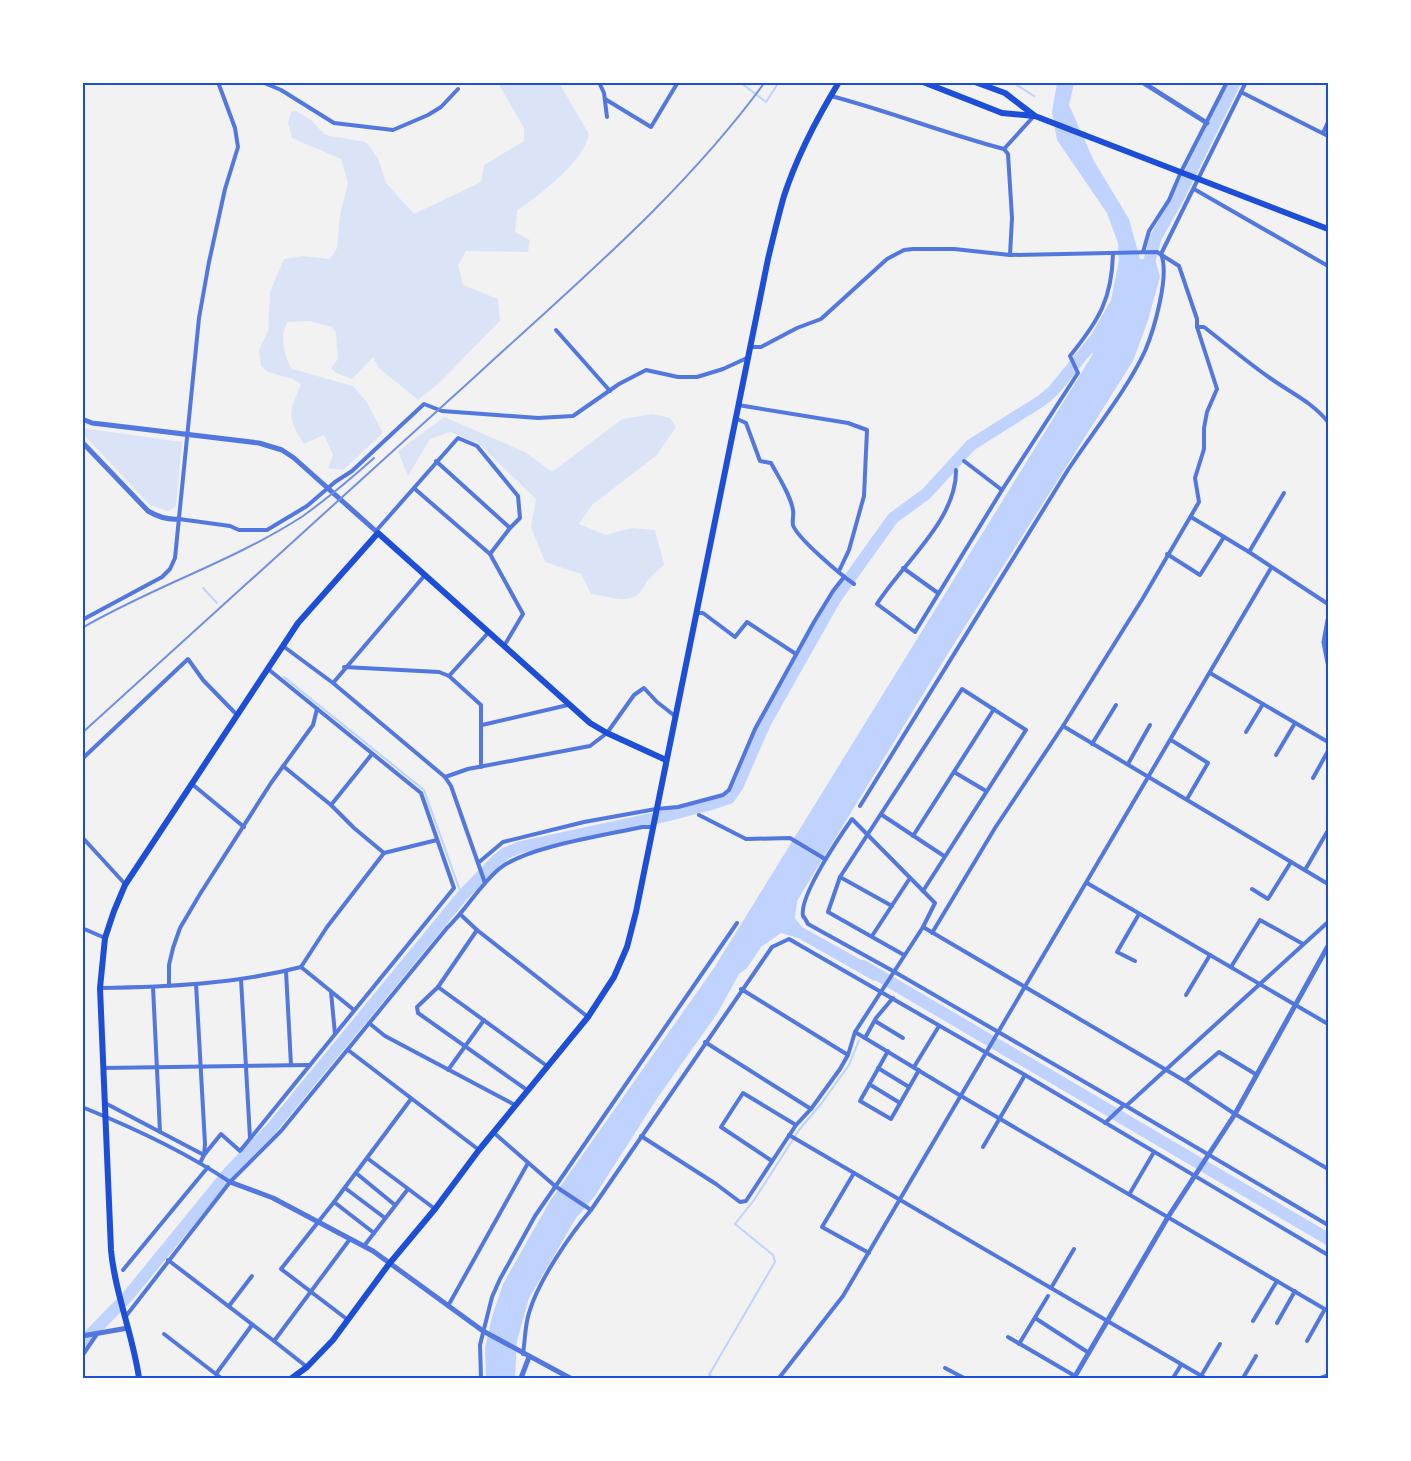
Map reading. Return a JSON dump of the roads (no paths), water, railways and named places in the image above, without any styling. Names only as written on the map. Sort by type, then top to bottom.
[{"type":"main road","points":[[292,1378],[322,1354],[389,1264],[435,1209],[526,1090],[588,1017],[614,977],[627,946],[636,912],[768,259],[784,197],[806,142],[839,82]]},
{"type":"main road","points":[[923,82],[1002,113],[1035,116]]},
{"type":"main road","points":[[975,82],[1005,93],[1035,116],[1054,124],[1329,229]]},
{"type":"main road","points":[[139,1378],[116,1282],[111,1250],[100,988],[105,938],[125,885],[298,623],[377,532],[590,723],[607,734],[666,760]]},
{"type":"street","points":[[82,620],[157,580],[170,569],[176,558],[199,318],[225,189],[238,147],[235,128],[218,82]]},
{"type":"street","points":[[262,82],[281,90],[334,123],[393,129],[428,115],[441,107],[458,89]]},
{"type":"street","points":[[599,82],[605,99],[607,117]]},
{"type":"street","points":[[605,99],[651,126],[678,82]]},
{"type":"street","points":[[1142,82],[1207,123]]},
{"type":"street","points":[[1143,252],[1149,231],[1169,200],[1227,82]]},
{"type":"street","points":[[1159,253],[1194,189],[1196,179],[1246,82]]},
{"type":"street","points":[[1241,92],[1329,136]]},
{"type":"street","points":[[831,96],[961,138],[1004,149],[1008,154],[1012,218],[1010,255]]},
{"type":"street","points":[[1004,149],[1035,116]]},
{"type":"street","points":[[1323,134],[1329,122]]},
{"type":"street","points":[[1194,189],[1329,266]]},
{"type":"street","points":[[750,347],[761,347],[820,319],[879,265],[904,250],[954,249],[1010,255],[1159,253],[1179,266],[1197,320],[1197,327],[1217,389],[1207,412],[1204,449],[1196,478],[1199,502],[1143,598],[1063,726],[995,828],[932,933]]},
{"type":"street","points":[[956,470],[956,481],[935,530],[877,604],[915,632],[1002,490],[1078,373],[1070,356],[1102,311],[1109,292],[1113,253]]},
{"type":"street","points":[[860,806],[1066,473],[1140,359],[1151,335],[1159,306],[1164,262],[1159,253]]},
{"type":"street","points":[[1197,327],[1204,327],[1267,377],[1303,398],[1329,423]]},
{"type":"street","points":[[556,330],[610,391]]},
{"type":"street","points":[[82,442],[148,511],[170,519],[230,526],[238,530],[267,530],[307,506],[352,471],[424,404],[442,411],[538,418],[573,416],[620,384],[646,370],[698,377],[748,358]]},
{"type":"street","points":[[737,405],[848,423],[867,430],[864,496],[849,550],[838,571]]},
{"type":"street","points":[[735,418],[746,423],[760,461],[771,463],[784,486],[793,508],[793,525],[798,532],[854,584]]},
{"type":"street","points":[[82,419],[92,423],[259,443],[282,450],[377,532],[458,438],[477,446],[518,496],[520,518],[490,554]]},
{"type":"street","points":[[436,461],[510,528]]},
{"type":"street","points":[[964,461],[1002,490]]},
{"type":"street","points":[[415,489],[490,554],[523,615],[504,646]]},
{"type":"street","points":[[1250,552],[1284,494]]},
{"type":"street","points":[[1191,517],[1250,552],[1271,568],[1329,604]]},
{"type":"street","points":[[1167,554],[1200,574],[1224,537]]},
{"type":"street","points":[[903,568],[938,593]]},
{"type":"street","points":[[779,1378],[843,1296],[1271,568]]},
{"type":"street","points":[[333,683],[344,667],[425,575]]},
{"type":"street","points":[[478,863],[503,842],[584,822],[678,807],[723,795],[729,790],[754,729],[833,591],[844,577]]},
{"type":"street","points":[[696,613],[703,613],[735,637],[747,622],[796,654]]},
{"type":"street","points":[[1329,620],[1324,642],[1329,663]]},
{"type":"street","points":[[449,676],[488,633]]},
{"type":"street","points":[[283,646],[333,683],[445,777],[451,786],[486,884]]},
{"type":"street","points":[[82,759],[188,659],[203,680],[236,714]]},
{"type":"street","points":[[344,667],[439,672],[449,676],[481,705],[481,767]]},
{"type":"street","points":[[200,1163],[221,1134],[240,1151],[454,888],[421,793],[268,668]]},
{"type":"street","points":[[1210,673],[1329,742]]},
{"type":"street","points":[[445,777],[468,768],[590,746],[607,734],[634,695],[644,688],[675,716]]},
{"type":"street","points":[[904,955],[828,912],[840,877],[962,689],[1026,730],[923,891]]},
{"type":"street","points":[[1246,732],[1263,704]]},
{"type":"street","points":[[482,725],[568,705]]},
{"type":"street","points":[[1092,744],[1116,705]]},
{"type":"street","points":[[170,986],[171,957],[180,928],[283,766],[313,725],[316,709]]},
{"type":"street","points":[[913,836],[993,709]]},
{"type":"street","points":[[1276,755],[1295,723]]},
{"type":"street","points":[[1128,764],[1150,725]]},
{"type":"street","points":[[1063,726],[1329,884]]},
{"type":"street","points":[[1170,740],[1208,763],[1187,799]]},
{"type":"street","points":[[1313,778],[1329,752]]},
{"type":"street","points":[[331,805],[373,754]]},
{"type":"street","points":[[283,766],[331,805],[384,854]]},
{"type":"street","points":[[954,772],[986,791]]},
{"type":"street","points":[[192,784],[244,827]]},
{"type":"street","points":[[699,815],[746,839],[790,838],[825,859]]},
{"type":"street","points":[[882,815],[945,856]]},
{"type":"street","points":[[641,1137],[716,1184],[740,1202],[746,1201],[789,1135],[811,1109],[848,1055],[855,1032],[892,972],[923,927],[935,903],[852,819],[825,859],[813,882],[803,909],[803,916],[808,924],[892,972],[998,1034],[1125,1105],[1208,1156],[1329,1225]]},
{"type":"street","points":[[124,1313],[230,1182],[281,1131],[447,928],[461,915],[499,869],[513,859],[536,851],[653,826]]},
{"type":"street","points":[[1305,870],[1327,832]]},
{"type":"street","points":[[82,837],[125,885]]},
{"type":"street","points":[[100,988],[196,984],[241,979],[301,967],[327,927],[384,854],[437,840]]},
{"type":"street","points":[[1252,889],[1268,899],[1291,862]]},
{"type":"street","points":[[840,877],[892,906]]},
{"type":"street","points":[[872,936],[910,878]]},
{"type":"street","points":[[1087,883],[1329,1024]]},
{"type":"street","points":[[1135,961],[1117,952],[1139,914]]},
{"type":"street","points":[[461,915],[588,1017]]},
{"type":"street","points":[[1231,967],[1260,920],[1304,944]]},
{"type":"street","points":[[1105,1123],[1329,922]]},
{"type":"street","points":[[481,1378],[480,1345],[492,1297],[535,1216],[737,923]]},
{"type":"street","points":[[923,927],[1185,1081],[1235,1114],[1329,1169]]},
{"type":"street","points":[[82,928],[105,938]]},
{"type":"street","points":[[477,930],[438,987],[417,1007],[418,1013],[526,1090]]},
{"type":"street","points":[[521,1378],[528,1314],[573,1232],[641,1137],[741,989],[772,947],[789,939],[987,1052],[1329,1255]]},
{"type":"street","points":[[1008,1337],[1074,1377],[1168,1217],[1235,1114],[1329,946]]},
{"type":"street","points":[[1186,995],[1210,955]]},
{"type":"street","points":[[301,967],[355,1010]]},
{"type":"street","points":[[286,971],[291,1065]]},
{"type":"street","points":[[241,979],[250,1138]]},
{"type":"street","points":[[196,984],[204,1155]]},
{"type":"street","points":[[153,987],[160,1132]]},
{"type":"street","points":[[438,987],[547,1066]]},
{"type":"street","points":[[741,989],[848,1055]]},
{"type":"street","points":[[331,992],[336,1035]]},
{"type":"street","points":[[865,1038],[893,998]]},
{"type":"street","points":[[448,1070],[484,1020]]},
{"type":"street","points":[[875,1021],[903,1038]]},
{"type":"street","points":[[369,1023],[385,1036],[515,1105]]},
{"type":"street","points":[[914,1067],[939,1026]]},
{"type":"street","points":[[855,1032],[1327,1310],[1307,1341]]},
{"type":"street","points":[[705,1042],[811,1109]]},
{"type":"street","points":[[348,1050],[479,1150]]},
{"type":"street","points":[[888,1052],[860,1101],[891,1119],[919,1070]]},
{"type":"street","points":[[1185,1081],[1219,1052],[1257,1075]]},
{"type":"street","points":[[104,1068],[310,1065]]},
{"type":"street","points":[[878,1068],[909,1087]]},
{"type":"street","points":[[983,1147],[1025,1075]]},
{"type":"street","points":[[869,1084],[900,1103]]},
{"type":"street","points":[[772,1161],[721,1127],[743,1093],[796,1125]]},
{"type":"street","points":[[348,1320],[281,1269],[411,1099]]},
{"type":"street","points":[[105,1102],[204,1155]]},
{"type":"street","points":[[82,1107],[125,1123],[208,1167],[230,1182],[258,1191],[364,1246],[485,1332],[570,1378]]},
{"type":"street","points":[[493,1132],[557,1187],[589,1209]]},
{"type":"street","points":[[789,1135],[1203,1377],[1220,1344]]},
{"type":"street","points":[[1130,1193],[1154,1152]]},
{"type":"street","points":[[367,1158],[435,1209]]},
{"type":"street","points":[[448,1306],[528,1163]]},
{"type":"street","points":[[123,1270],[208,1167]]},
{"type":"street","points":[[356,1173],[395,1205]]},
{"type":"street","points":[[854,1173],[822,1227],[869,1253]]},
{"type":"street","points":[[345,1188],[385,1219]]},
{"type":"street","points":[[364,1246],[408,1189]]},
{"type":"street","points":[[334,1202],[374,1233]]},
{"type":"street","points":[[274,1341],[350,1239]]},
{"type":"street","points":[[1051,1288],[1074,1249]]},
{"type":"street","points":[[168,1260],[307,1367]]},
{"type":"street","points":[[229,1306],[252,1276]]},
{"type":"street","points":[[1253,1321],[1277,1281]]},
{"type":"street","points":[[1277,1323],[1295,1291]]},
{"type":"street","points":[[1019,1344],[1048,1296]]},
{"type":"street","points":[[1035,1318],[1089,1353]]},
{"type":"street","points":[[216,1374],[252,1324]]},
{"type":"street","points":[[84,1336],[128,1328]]},
{"type":"street","points":[[82,1356],[97,1334]]},
{"type":"street","points":[[164,1334],[221,1378]]},
{"type":"street","points":[[1243,1378],[1256,1356]]},
{"type":"street","points":[[1173,1378],[1180,1365]]},
{"type":"street","points":[[945,1368],[964,1378]]},
{"type":"street","points":[[1320,1378],[1329,1375]]},
{"type":"water","points":[[1057,83],[1074,83],[1069,105],[1094,161],[1129,219],[1140,259],[1155,259],[1160,277],[1133,361],[947,655],[797,901],[795,918],[802,927],[879,970],[874,981],[798,938],[781,933],[761,947],[747,968],[739,974],[717,1014],[658,1097],[594,1197],[576,1218],[529,1298],[517,1341],[515,1378],[486,1378],[485,1348],[503,1284],[550,1201],[714,968],[1093,354],[1086,344],[1111,300],[1119,261],[1118,243],[1107,213],[1057,140],[1052,112]]},
{"type":"waterway","points":[[740,82],[766,102],[779,82]]},
{"type":"waterway","points":[[1012,82],[1034,96]]},
{"type":"waterway","points":[[1143,274],[1156,237],[1177,200],[1235,82]]},
{"type":"waterway","points":[[82,1343],[128,1296],[229,1172],[271,1129],[462,896],[496,861],[506,853],[521,847],[665,816],[729,798],[737,787],[765,723],[835,599],[893,518],[926,494],[971,445],[1053,391],[1098,336]]},
{"type":"waterway","points":[[203,588],[217,603]]},
{"type":"waterway","points":[[284,677],[424,790],[462,896]]},
{"type":"waterway","points":[[863,966],[1328,1239]]},
{"type":"waterway","points":[[714,1378],[709,1375],[775,1262],[773,1255],[735,1224],[754,1200],[799,1130],[849,1065],[859,1040]]},
{"type":"railway","points":[[82,733],[629,235],[734,123],[765,82]]},
{"type":"railway","points":[[82,628],[277,532],[312,510],[374,458]]}]
